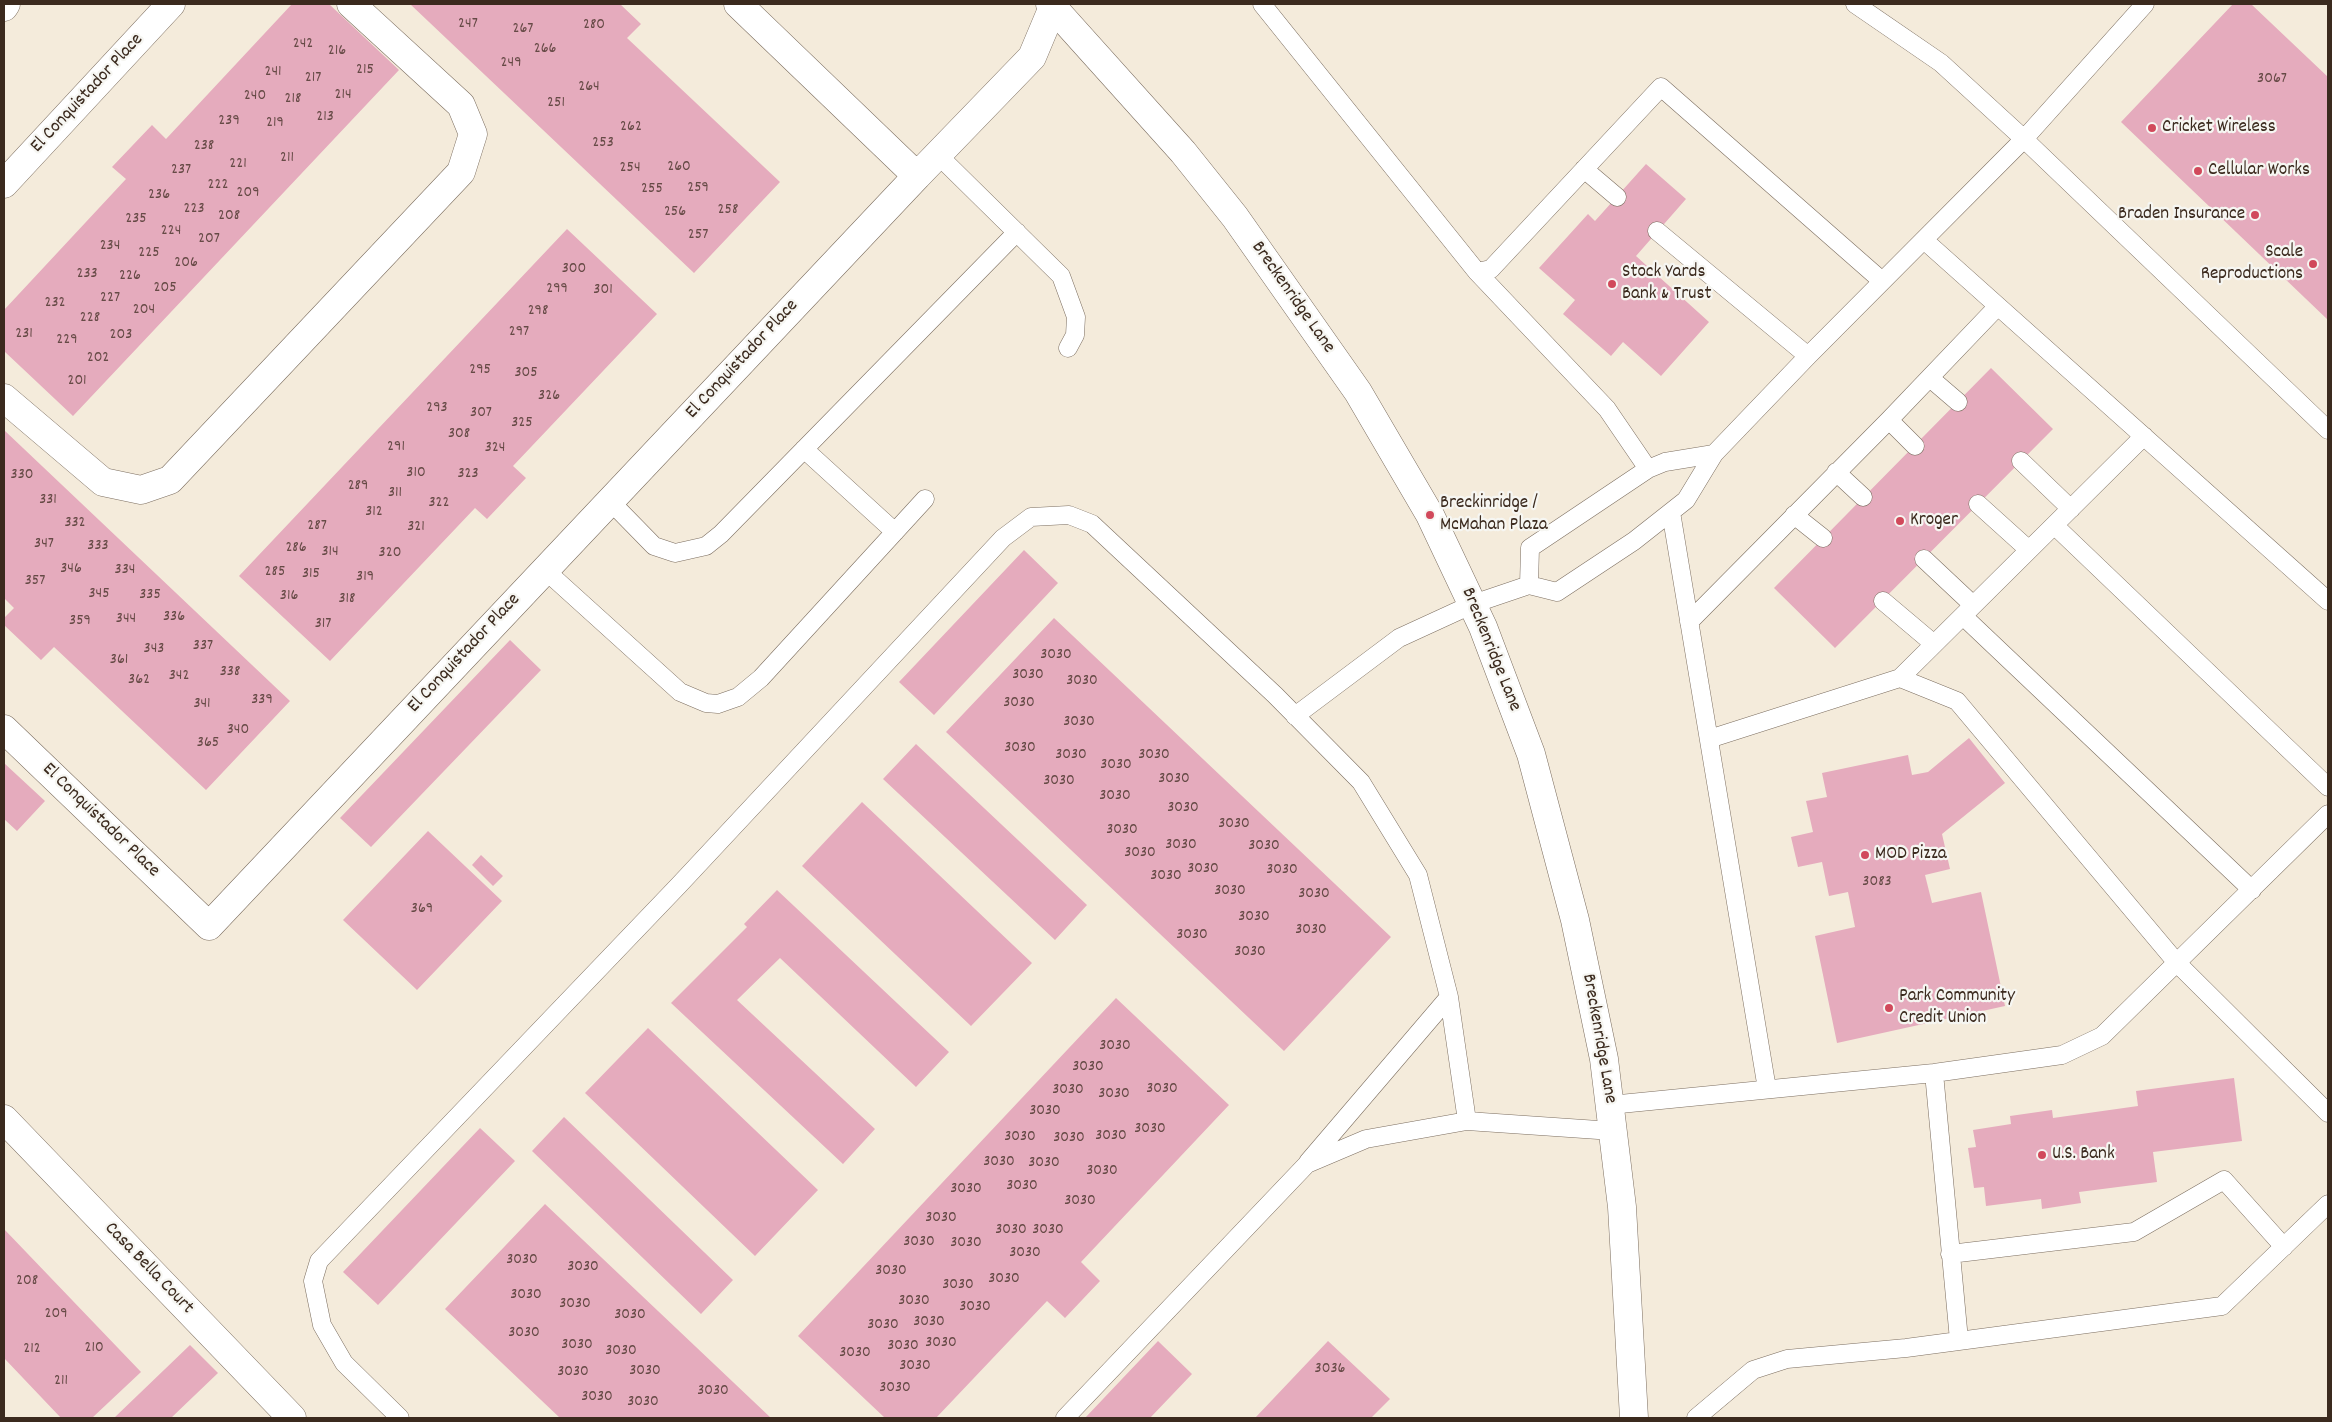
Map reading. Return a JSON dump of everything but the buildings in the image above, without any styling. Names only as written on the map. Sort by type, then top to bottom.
[{"type":"street","name":"El Conquistador Place","points":[[4,184],[171,4]]},
{"type":"street","points":[[4,398],[103,482],[141,490],[170,480],[461,172],[473,134],[461,105],[351,4]]},
{"type":"street","points":[[738,4],[917,176]]},
{"type":"street","name":"El Conquistador Place","points":[[4,729],[209,926],[1032,56],[1053,5]]},
{"type":"street","name":"Breckenridge Lane","points":[[1053,5],[1183,152],[1235,217],[1358,392],[1430,515],[1483,627],[1531,754],[1575,920],[1604,1058],[1622,1207],[1634,1418]]},
{"type":"street","name":"Casa Bella Court","points":[[4,1119],[292,1418]]},
{"type":"lane","points":[[1262,4],[1477,272],[1607,408],[1648,469]]},
{"type":"lane","points":[[1855,4],[1941,63],[2024,139],[2328,430]]},
{"type":"lane","points":[[1295,716],[1399,638],[1473,604],[1529,585],[1557,592],[1634,541],[1686,500],[1714,454],[1808,356],[2024,139],[2145,4]]},
{"type":"lane","points":[[1477,272],[1491,268],[1661,86],[1882,281]]},
{"type":"lane","points":[[938,155],[1061,276],[1076,317],[1075,336],[1068,348]]},
{"type":"lane","points":[[1584,169],[1617,197]]},
{"type":"lane","points":[[1657,231],[1808,356]]},
{"type":"lane","points":[[610,501],[654,546],[674,554],[706,546],[721,534],[1017,232]]},
{"type":"lane","points":[[1924,240],[2328,601]]},
{"type":"lane","points":[[1689,622],[1889,420],[1998,306]]},
{"type":"lane","points":[[1930,378],[1958,402]]},
{"type":"lane","points":[[1889,420],[1914,446]]},
{"type":"lane","points":[[1709,739],[1900,678],[2144,436]]},
{"type":"lane","points":[[804,449],[895,532]]},
{"type":"lane","points":[[1529,585],[1530,548],[1648,469],[1665,462],[1714,454]]},
{"type":"lane","points":[[2021,461],[2071,509]]},
{"type":"lane","points":[[1836,472],[1863,497]]},
{"type":"lane","points":[[545,570],[680,692],[706,703],[718,704],[738,697],[761,678],[925,499]]},
{"type":"lane","points":[[1978,504],[2028,550]]},
{"type":"lane","points":[[1671,512],[1767,1089]]},
{"type":"lane","points":[[1794,514],[1823,538]]},
{"type":"lane","points":[[400,1418],[344,1363],[322,1325],[313,1281],[319,1260],[679,885],[1003,538],[1031,517],[1069,515],[1092,524],[1295,716],[1361,782],[1418,875],[1450,997],[1467,1122]]},
{"type":"lane","points":[[2054,525],[2328,787]]},
{"type":"lane","points":[[1924,559],[1968,610],[2252,890]]},
{"type":"lane","points":[[1883,601],[1934,644]]},
{"type":"lane","points":[[1900,678],[1957,701],[2177,963],[2328,1112]]},
{"type":"lane","points":[[1306,1164],[1366,1139],[1467,1122],[1611,1118],[1767,1089],[1934,1073],[2062,1055],[2102,1036],[2328,814]]},
{"type":"lane","points":[[1065,1418],[1306,1164],[1450,997]]},
{"type":"lane","points":[[1934,1073],[1959,1340]]},
{"type":"lane","points":[[1950,1254],[2134,1232],[2224,1180],[2284,1247]]},
{"type":"lane","points":[[1696,1418],[1753,1370],[1787,1360],[1906,1348],[2222,1306],[2328,1204]]},
{"type":"place","name":"Cricket Wireless","points":[[2152,128]]},
{"type":"place","name":"Cellular Works","points":[[2198,171]]},
{"type":"place","name":"Braden Insurance","points":[[2255,215]]},
{"type":"place","name":"Scale Reproductions","points":[[2313,264]]},
{"type":"place","name":"Stock Yards Bank & Trust","points":[[1612,284]]},
{"type":"place","name":"Breckinridge / McMahan Plaza","points":[[1430,515]]},
{"type":"place","name":"Kroger","points":[[1900,521]]},
{"type":"place","name":"MOD Pizza","points":[[1865,855]]},
{"type":"place","name":"Park Community Credit Union","points":[[1889,1008]]},
{"type":"place","name":"U.S. Bank","points":[[2042,1155]]}]
